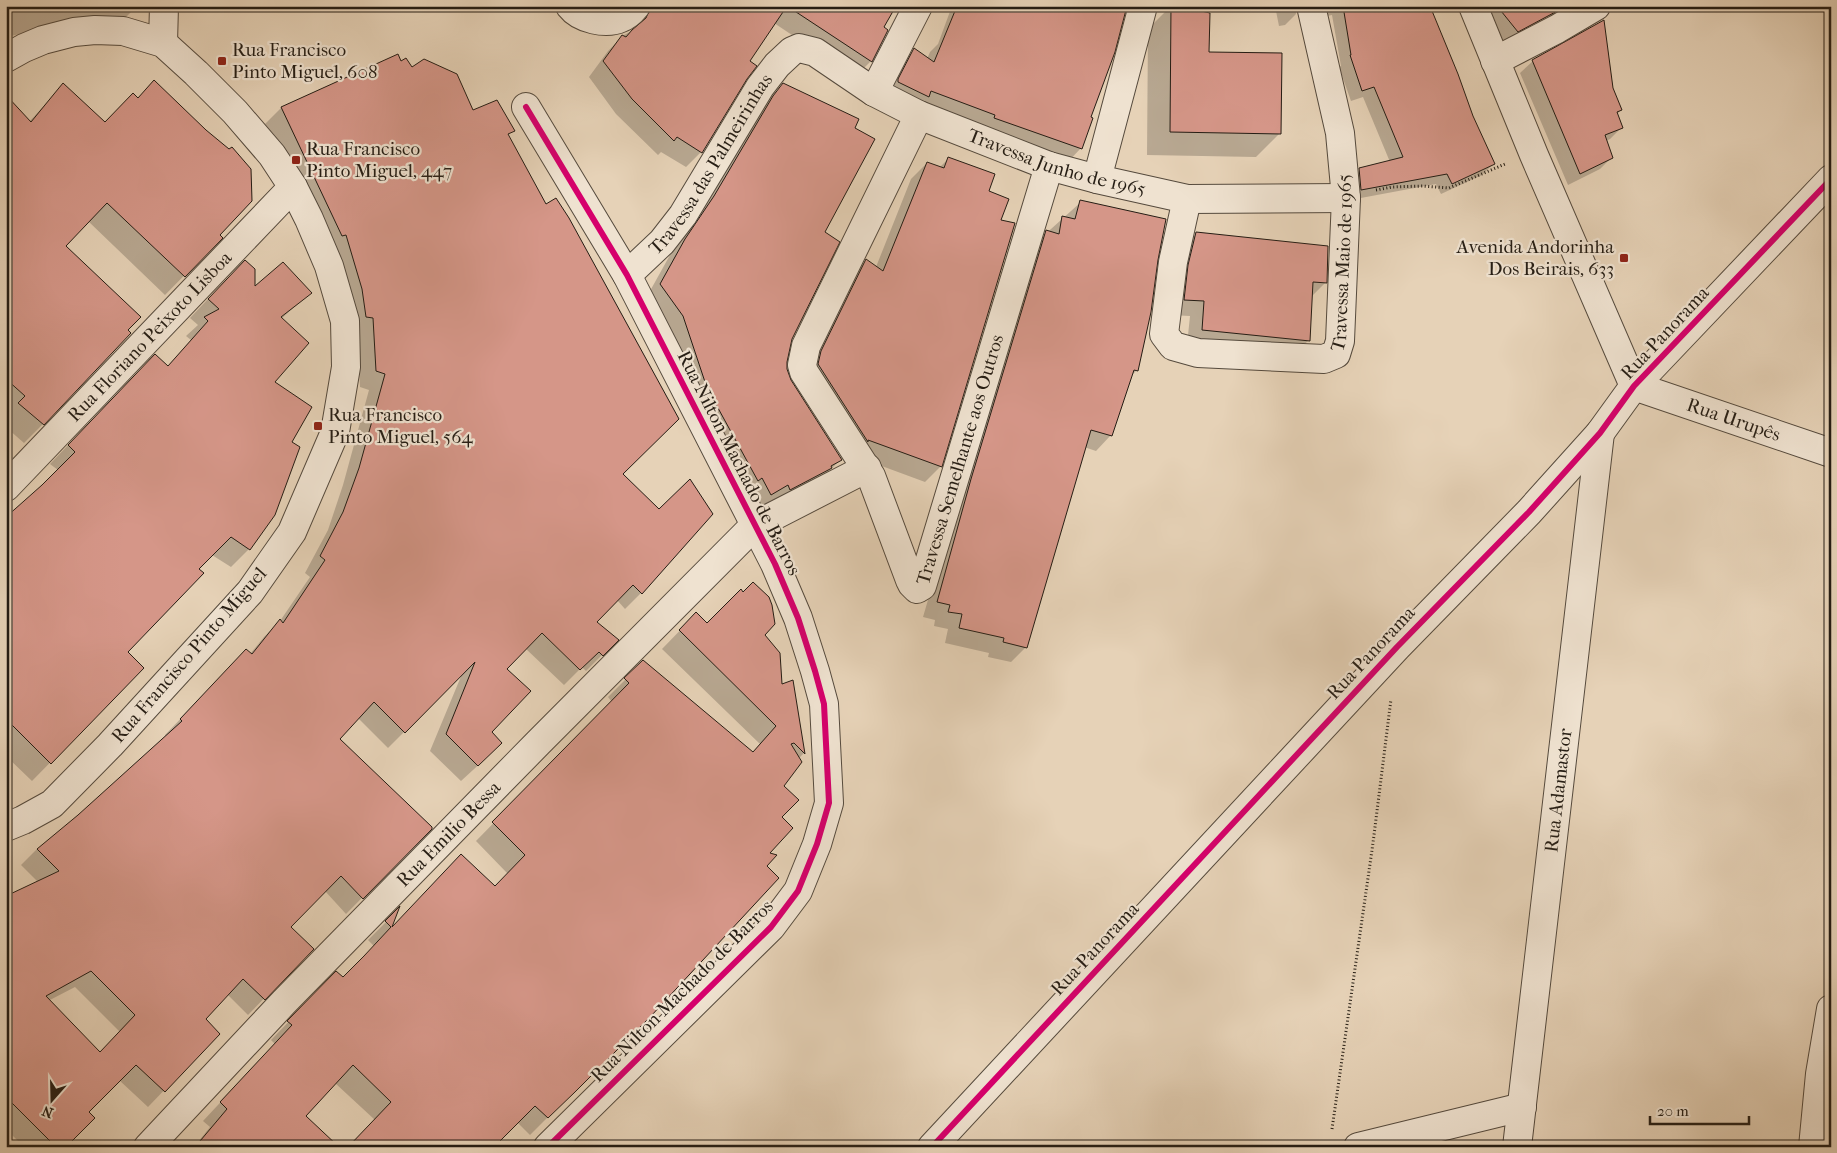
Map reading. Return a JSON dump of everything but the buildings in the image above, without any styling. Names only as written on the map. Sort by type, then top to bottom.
[{"type":"street","points":[[163,43],[164,6]]},
{"type":"street","points":[[570,6],[583,16],[604,20],[619,20],[636,6]]},
{"type":"street","points":[[874,92],[918,6]]},
{"type":"street","points":[[1097,179],[1143,6]]},
{"type":"street","name":"Travessa Maio de 1965","points":[[1187,199],[1172,271],[1164,334],[1168,340],[1174,346],[1198,353],[1324,359],[1336,354],[1340,341],[1346,198],[1340,133],[1311,6]]},
{"type":"street","points":[[1473,6],[1534,155],[1634,386]]},
{"type":"street","points":[[1495,61],[1557,29],[1596,6]]},
{"type":"street","name":"Rua Francisco Pinto Miguel","points":[[6,58],[43,40],[81,31],[123,32],[163,43],[235,112],[272,155],[293,187],[310,219],[329,266],[345,321],[346,367],[335,432],[292,532],[250,592],[104,752],[52,804],[6,827]]},
{"type":"street","name":"Travessa Junho de 1965","points":[[792,51],[803,48],[816,52],[874,92],[919,116],[1049,166],[1097,179],[1187,199],[1346,198]]},
{"type":"street","name":"Travessa das Palmeirinhas","points":[[627,275],[662,242],[683,215],[760,87],[777,65],[792,51]]},
{"type":"street","name":"Rua Nilton Machado de Barros","points":[[526,107],[627,275],[775,564],[798,618],[824,704],[829,803],[817,844],[798,891],[771,927],[548,1147]]},
{"type":"street","name":"Travessa Semelhante aos Outros","points":[[919,116],[806,346],[802,365],[804,372],[867,468],[912,584],[919,589],[922,586],[1049,166]]},
{"type":"street","name":"Rua Panorama","points":[[932,1147],[1397,647],[1529,512],[1600,433],[1634,386],[1831,179]]},
{"type":"street","name":"Rua Floriano Peixoto Lisboa","points":[[6,487],[293,187]]},
{"type":"street","name":"Rua Urupês","points":[[1634,386],[1831,453]]},
{"type":"street","name":"Rua Adamastor","points":[[1517,1147],[1600,433]]},
{"type":"street","name":"Rua Emilio Bessa","points":[[148,1147],[298,988],[754,526],[867,468]]},
{"type":"street","points":[[1813,1147],[1825,1069],[1831,1009]]},
{"type":"street","points":[[1358,1147],[1522,1108]]},
{"type":"path","points":[[1346,198],[1392,187],[1423,186],[1449,188],[1496,167],[1534,155]]},
{"type":"path","points":[[1330,1137],[1373,843],[1391,693]]},
{"type":"cycle path","points":[[526,107],[627,275],[775,564],[798,618],[824,704],[829,803],[817,844],[798,891],[771,927],[548,1147]]},
{"type":"cycle path","points":[[932,1147],[1397,647],[1529,512],[1600,433],[1634,386],[1831,179]]},
{"type":"place","name":"Rua Francisco Pinto Miguel, 608","points":[[222,61]]},
{"type":"place","name":"Rua Francisco Pinto Miguel, 447","points":[[296,160]]},
{"type":"place","name":"Avenida Andorinha Dos Beirais, 633","points":[[1624,258]]},
{"type":"place","name":"Rua Francisco Pinto Miguel, 564","points":[[318,426]]}]
